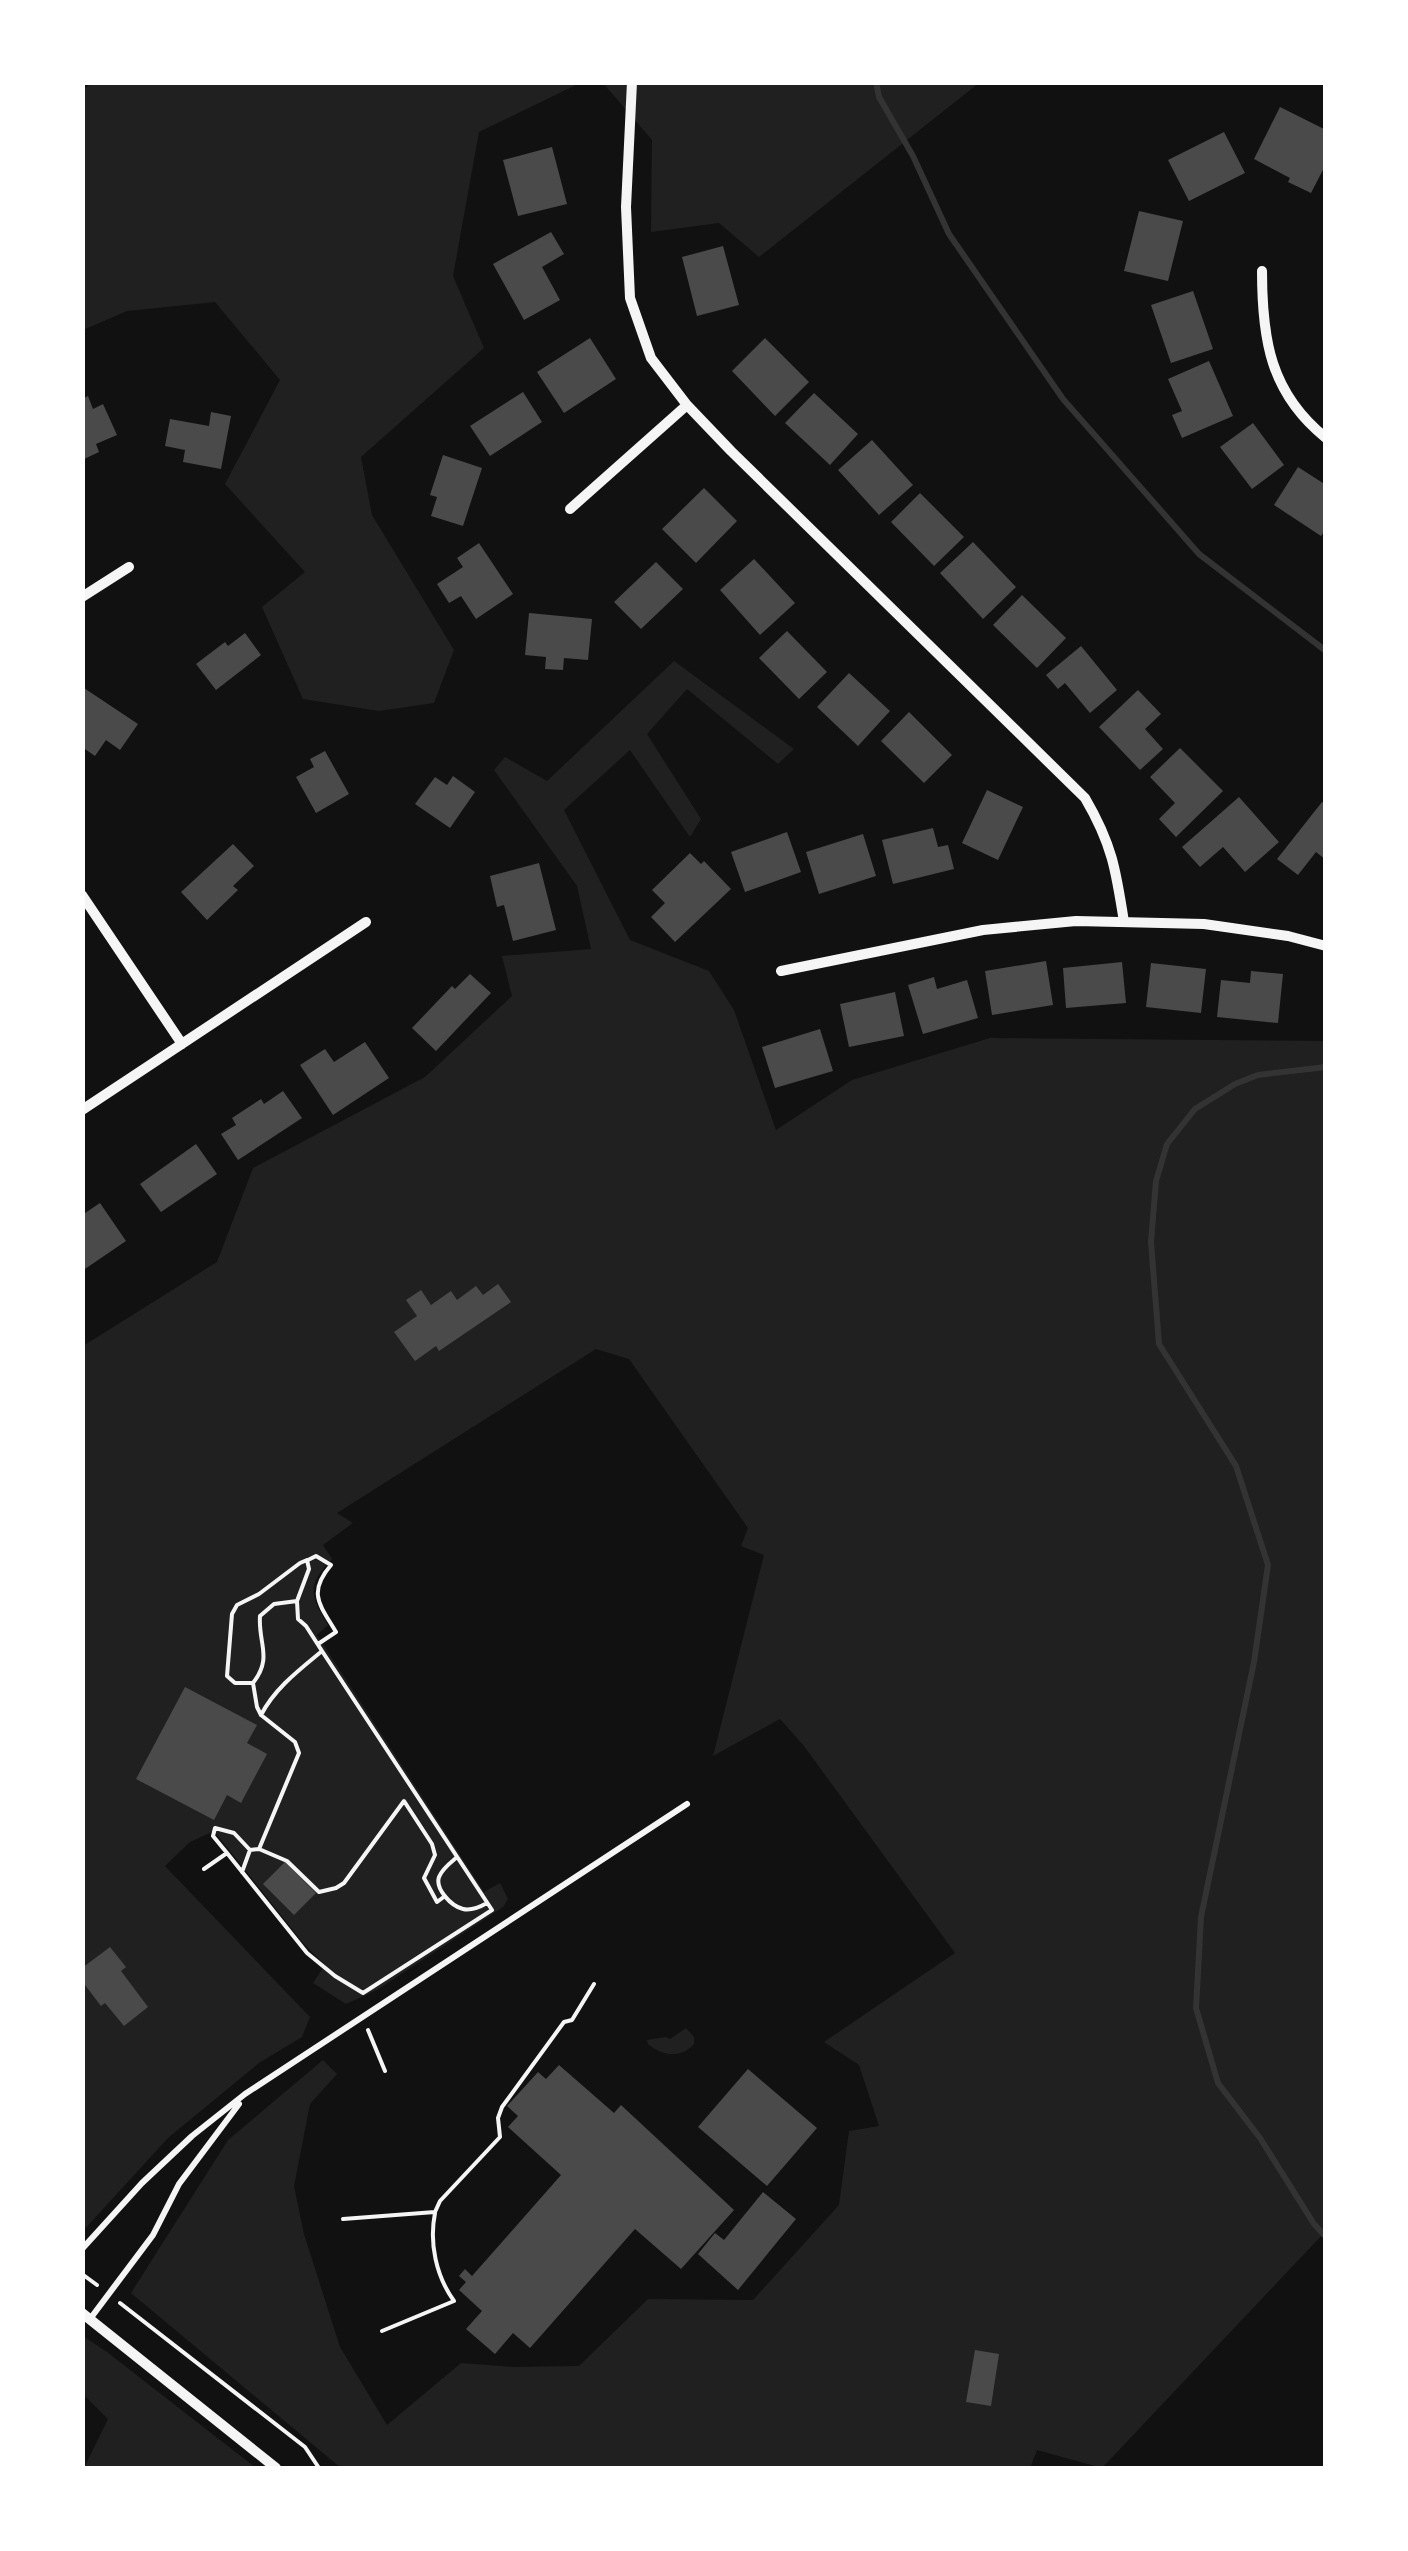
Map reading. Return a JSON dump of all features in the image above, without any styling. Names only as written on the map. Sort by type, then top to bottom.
[{"type":"street","points":[[632,82],[626,207],[630,298],[652,358],[686,405],[731,451],[1085,798],[1103,828],[1115,862],[1124,922]]},
{"type":"street","points":[[1262,271],[1262,315],[1282,387],[1303,420],[1326,438]]},
{"type":"street","points":[[570,509],[686,405]]},
{"type":"street","points":[[82,597],[129,566]]},
{"type":"street","points":[[82,895],[182,1044]]},
{"type":"street","points":[[781,970],[983,930],[1076,921],[1204,924],[1288,936],[1326,946]]},
{"type":"street","points":[[82,1110],[366,922]]},
{"type":"street","points":[[86,2316],[276,2468]]},
{"type":"lane","points":[[82,2249],[142,2183],[245,2094],[688,1804]]},
{"type":"lane","points":[[86,2316],[109,2294],[152,2235],[180,2184],[245,2094]]},
{"type":"path","points":[[253,1683],[235,1683],[227,1676],[232,1614],[237,1606],[300,1562],[316,1556],[330,1565],[317,1584],[317,1600],[336,1632],[318,1644]]},
{"type":"path","points":[[250,1850],[234,1833],[215,1828],[213,1836],[306,1953],[363,1993],[492,1910],[298,1619],[297,1602],[309,1569],[307,1560]]},
{"type":"path","points":[[259,1849],[298,1753],[295,1742],[256,1707],[253,1683],[264,1664],[260,1616],[274,1604],[297,1602]]},
{"type":"path","points":[[261,1715],[291,1677],[322,1650]]},
{"type":"path","points":[[250,1850],[259,1849],[287,1861],[319,1892],[336,1888],[404,1800],[436,1855],[424,1878],[437,1902],[445,1896]]},
{"type":"path","points":[[242,1872],[250,1850]]},
{"type":"path","points":[[204,1870],[227,1853]]},
{"type":"path","points":[[457,1857],[440,1875],[438,1885],[445,1896],[462,1909],[476,1909],[487,1903]]},
{"type":"path","points":[[382,2330],[454,2300],[442,2283],[436,2264],[435,2212],[440,2201],[500,2138],[498,2118],[502,2107],[564,2022],[572,2020],[594,1984]]},
{"type":"path","points":[[343,2220],[435,2212]]},
{"type":"path","points":[[82,2274],[305,2448],[319,2468]]},
{"type":"shaded area","points":[[92,83],[580,83],[479,132],[453,276],[484,348],[361,457],[372,515],[454,650],[434,703],[379,711],[303,699],[262,607],[305,572],[225,484],[280,380],[215,302],[127,311],[83,330],[82,90]]},
{"type":"shaded area","points":[[603,83],[979,83],[759,257],[719,223],[651,232],[652,140]]},
{"type":"shaded area","points":[[674,661],[794,749],[778,764],[687,689],[647,734],[701,819],[690,837],[630,750],[564,810],[630,940],[709,971],[734,1010],[776,1130],[852,1080],[990,1038],[1325,1041],[1325,2232],[1102,2468],[1037,2450],[1030,2468],[341,2468],[131,2293],[228,2140],[323,2060],[337,2074],[310,2104],[294,2186],[304,2234],[340,2347],[387,2425],[461,2363],[579,2366],[648,2299],[753,2300],[839,2205],[849,2131],[879,2126],[859,2065],[824,2042],[955,1953],[804,1746],[780,1719],[713,1756],[764,1555],[741,1546],[748,1528],[629,1359],[596,1349],[337,1513],[353,1523],[323,1545],[332,1559],[315,1584],[314,1598],[328,1625],[317,1635],[484,1892],[500,1883],[508,1899],[503,1907],[377,1990],[346,2004],[313,1983],[325,1965],[214,1831],[190,1842],[165,1866],[310,2017],[302,2037],[259,2063],[168,2138],[83,2231],[83,1346],[217,1262],[253,1168],[425,1077],[512,996],[502,956],[591,949],[577,886],[494,770],[505,757],[547,781]]},
{"type":"shaded area","points":[[686,2028],[694,2037],[694,2044],[683,2052],[665,2053],[648,2044],[647,2040],[670,2039]]},
{"type":"shaded area","points":[[83,2336],[256,2468],[84,2468],[108,2419],[83,2394]]},
{"type":"building","points":[[1280,107],[1326,130],[1326,164],[1311,193],[1254,159]]},
{"type":"building","points":[[1224,132],[1245,173],[1189,201],[1168,160]]},
{"type":"building","points":[[552,147],[567,204],[518,216],[503,160]]},
{"type":"building","points":[[1139,211],[1183,221],[1168,281],[1124,271]]},
{"type":"building","points":[[551,232],[564,254],[542,267],[560,300],[524,320],[493,264]]},
{"type":"building","points":[[723,246],[739,305],[697,316],[682,257]]},
{"type":"building","points":[[1193,291],[1213,349],[1171,363],[1151,305]]},
{"type":"building","points":[[590,338],[616,379],[564,413],[537,372]]},
{"type":"building","points":[[765,338],[809,382],[775,416],[732,371]]},
{"type":"building","points":[[1209,361],[1233,416],[1182,438],[1172,415],[1182,411],[1168,379]]},
{"type":"building","points":[[523,392],[542,422],[490,456],[470,426]]},
{"type":"building","points":[[814,393],[858,434],[830,465],[785,423]]},
{"type":"building","points":[[88,396],[93,409],[103,404],[117,435],[96,444],[99,452],[82,460],[82,399]]},
{"type":"building","points":[[211,412],[231,416],[221,469],[183,462],[185,450],[165,446],[170,419],[209,426]]},
{"type":"building","points":[[1253,423],[1284,465],[1252,489],[1220,447]]},
{"type":"building","points":[[872,440],[913,485],[879,515],[838,470]]},
{"type":"building","points":[[443,455],[482,468],[463,526],[431,516],[437,497],[430,495]]},
{"type":"building","points":[[1298,467],[1326,485],[1326,529],[1321,536],[1274,505]]},
{"type":"building","points":[[704,488],[737,521],[696,563],[662,529]]},
{"type":"building","points":[[920,493],[964,537],[934,566],[891,522]]},
{"type":"building","points":[[973,542],[1016,587],[983,619],[940,573]]},
{"type":"building","points":[[479,543],[513,594],[476,619],[461,596],[449,603],[437,584],[463,567],[457,558]]},
{"type":"building","points":[[754,559],[795,603],[760,635],[720,590]]},
{"type":"building","points":[[656,562],[683,589],[641,629],[614,602]]},
{"type":"building","points":[[1022,595],[1066,638],[1037,668],[993,625]]},
{"type":"building","points":[[529,613],[592,619],[588,660],[564,658],[563,670],[545,669],[546,657],[525,655]]},
{"type":"building","points":[[787,631],[827,672],[799,699],[759,658]]},
{"type":"building","points":[[245,633],[261,655],[216,690],[196,664],[225,642],[228,646]]},
{"type":"building","points":[[1081,646],[1117,690],[1090,713],[1065,683],[1058,689],[1046,675]]},
{"type":"building","points":[[849,673],[890,711],[858,746],[817,707]]},
{"type":"building","points":[[84,688],[138,724],[120,750],[106,740],[95,756],[82,747]]},
{"type":"building","points":[[1138,690],[1161,714],[1145,729],[1163,749],[1140,770],[1099,727]]},
{"type":"building","points":[[909,712],[952,755],[924,783],[881,741]]},
{"type":"building","points":[[1180,748],[1223,791],[1176,837],[1159,819],[1175,803],[1150,777]]},
{"type":"building","points":[[325,751],[349,794],[316,813],[296,777],[314,767],[310,759]]},
{"type":"building","points":[[453,776],[475,792],[450,828],[415,804],[435,777],[447,785]]},
{"type":"building","points":[[987,790],[1023,807],[998,860],[962,843]]},
{"type":"building","points":[[1239,797],[1279,842],[1245,872],[1223,847],[1200,867],[1182,847]]},
{"type":"building","points":[[1322,802],[1326,804],[1326,860],[1316,852],[1298,875],[1277,859]]},
{"type":"building","points":[[933,828],[938,847],[948,845],[954,869],[893,884],[882,840]]},
{"type":"building","points":[[787,832],[801,872],[745,892],[731,852]]},
{"type":"building","points":[[863,834],[876,876],[819,894],[806,852]]},
{"type":"building","points":[[233,844],[254,866],[233,886],[238,890],[207,920],[181,892]]},
{"type":"building","points":[[690,853],[701,864],[704,861],[731,889],[675,942],[651,917],[665,903],[652,890]]},
{"type":"building","points":[[539,863],[556,930],[513,941],[504,905],[497,907],[490,876]]},
{"type":"building","points":[[1046,961],[1053,1005],[992,1015],[985,971]]},
{"type":"building","points":[[1122,962],[1126,1003],[1066,1008],[1063,968]]},
{"type":"building","points":[[1151,963],[1206,969],[1201,1013],[1146,1007]]},
{"type":"building","points":[[1251,971],[1283,974],[1278,1023],[1217,1017],[1221,980],[1250,983]]},
{"type":"building","points":[[470,974],[491,993],[436,1051],[412,1028],[452,986],[455,989]]},
{"type":"building","points":[[934,977],[937,989],[967,980],[978,1018],[923,1034],[908,985]]},
{"type":"building","points":[[895,992],[904,1036],[849,1047],[840,1004]]},
{"type":"building","points":[[820,1029],[833,1071],[775,1088],[762,1047]]},
{"type":"building","points":[[365,1042],[389,1078],[333,1115],[300,1065],[325,1049],[334,1062]]},
{"type":"building","points":[[283,1091],[302,1118],[238,1160],[221,1134],[236,1125],[232,1118],[261,1099],[264,1104]]},
{"type":"building","points":[[196,1144],[217,1174],[161,1212],[140,1184]]},
{"type":"building","points":[[100,1203],[126,1241],[82,1271],[82,1215]]},
{"type":"building","points":[[498,1284],[511,1302],[439,1351],[436,1346],[415,1361],[394,1332],[417,1316],[406,1300],[421,1290],[431,1305],[451,1291],[457,1300],[476,1286],[483,1295]]},
{"type":"building","points":[[185,1687],[257,1725],[247,1743],[267,1754],[241,1803],[227,1795],[214,1820],[136,1779]]},
{"type":"building","points":[[285,1862],[316,1893],[294,1915],[263,1884]]},
{"type":"building","points":[[110,1947],[126,1967],[121,1971],[148,2007],[124,2026],[105,2003],[101,2006],[82,1981],[82,1968]]},
{"type":"building","points":[[559,2065],[614,2113],[621,2105],[734,2210],[681,2269],[635,2229],[530,2348],[513,2333],[495,2354],[466,2329],[482,2311],[459,2290],[466,2282],[459,2276],[465,2269],[472,2276],[561,2175],[508,2127],[518,2116],[507,2106],[538,2072],[546,2079]]},
{"type":"building","points":[[748,2069],[817,2128],[767,2186],[698,2127]]},
{"type":"building","points":[[763,2192],[796,2219],[738,2290],[698,2254],[715,2233],[724,2240]]},
{"type":"building","points":[[975,2350],[999,2354],[991,2406],[966,2402]]},
{"type":"waterway","points":[[876,82],[879,97],[913,156],[949,234],[1063,399],[1199,554],[1326,651]]},
{"type":"waterway","points":[[1326,1067],[1258,1075],[1235,1084],[1195,1109],[1167,1144],[1156,1181],[1151,1242],[1159,1344],[1236,1466],[1268,1565],[1254,1662],[1201,1917],[1196,2008],[1218,2083],[1326,2237]]}]
